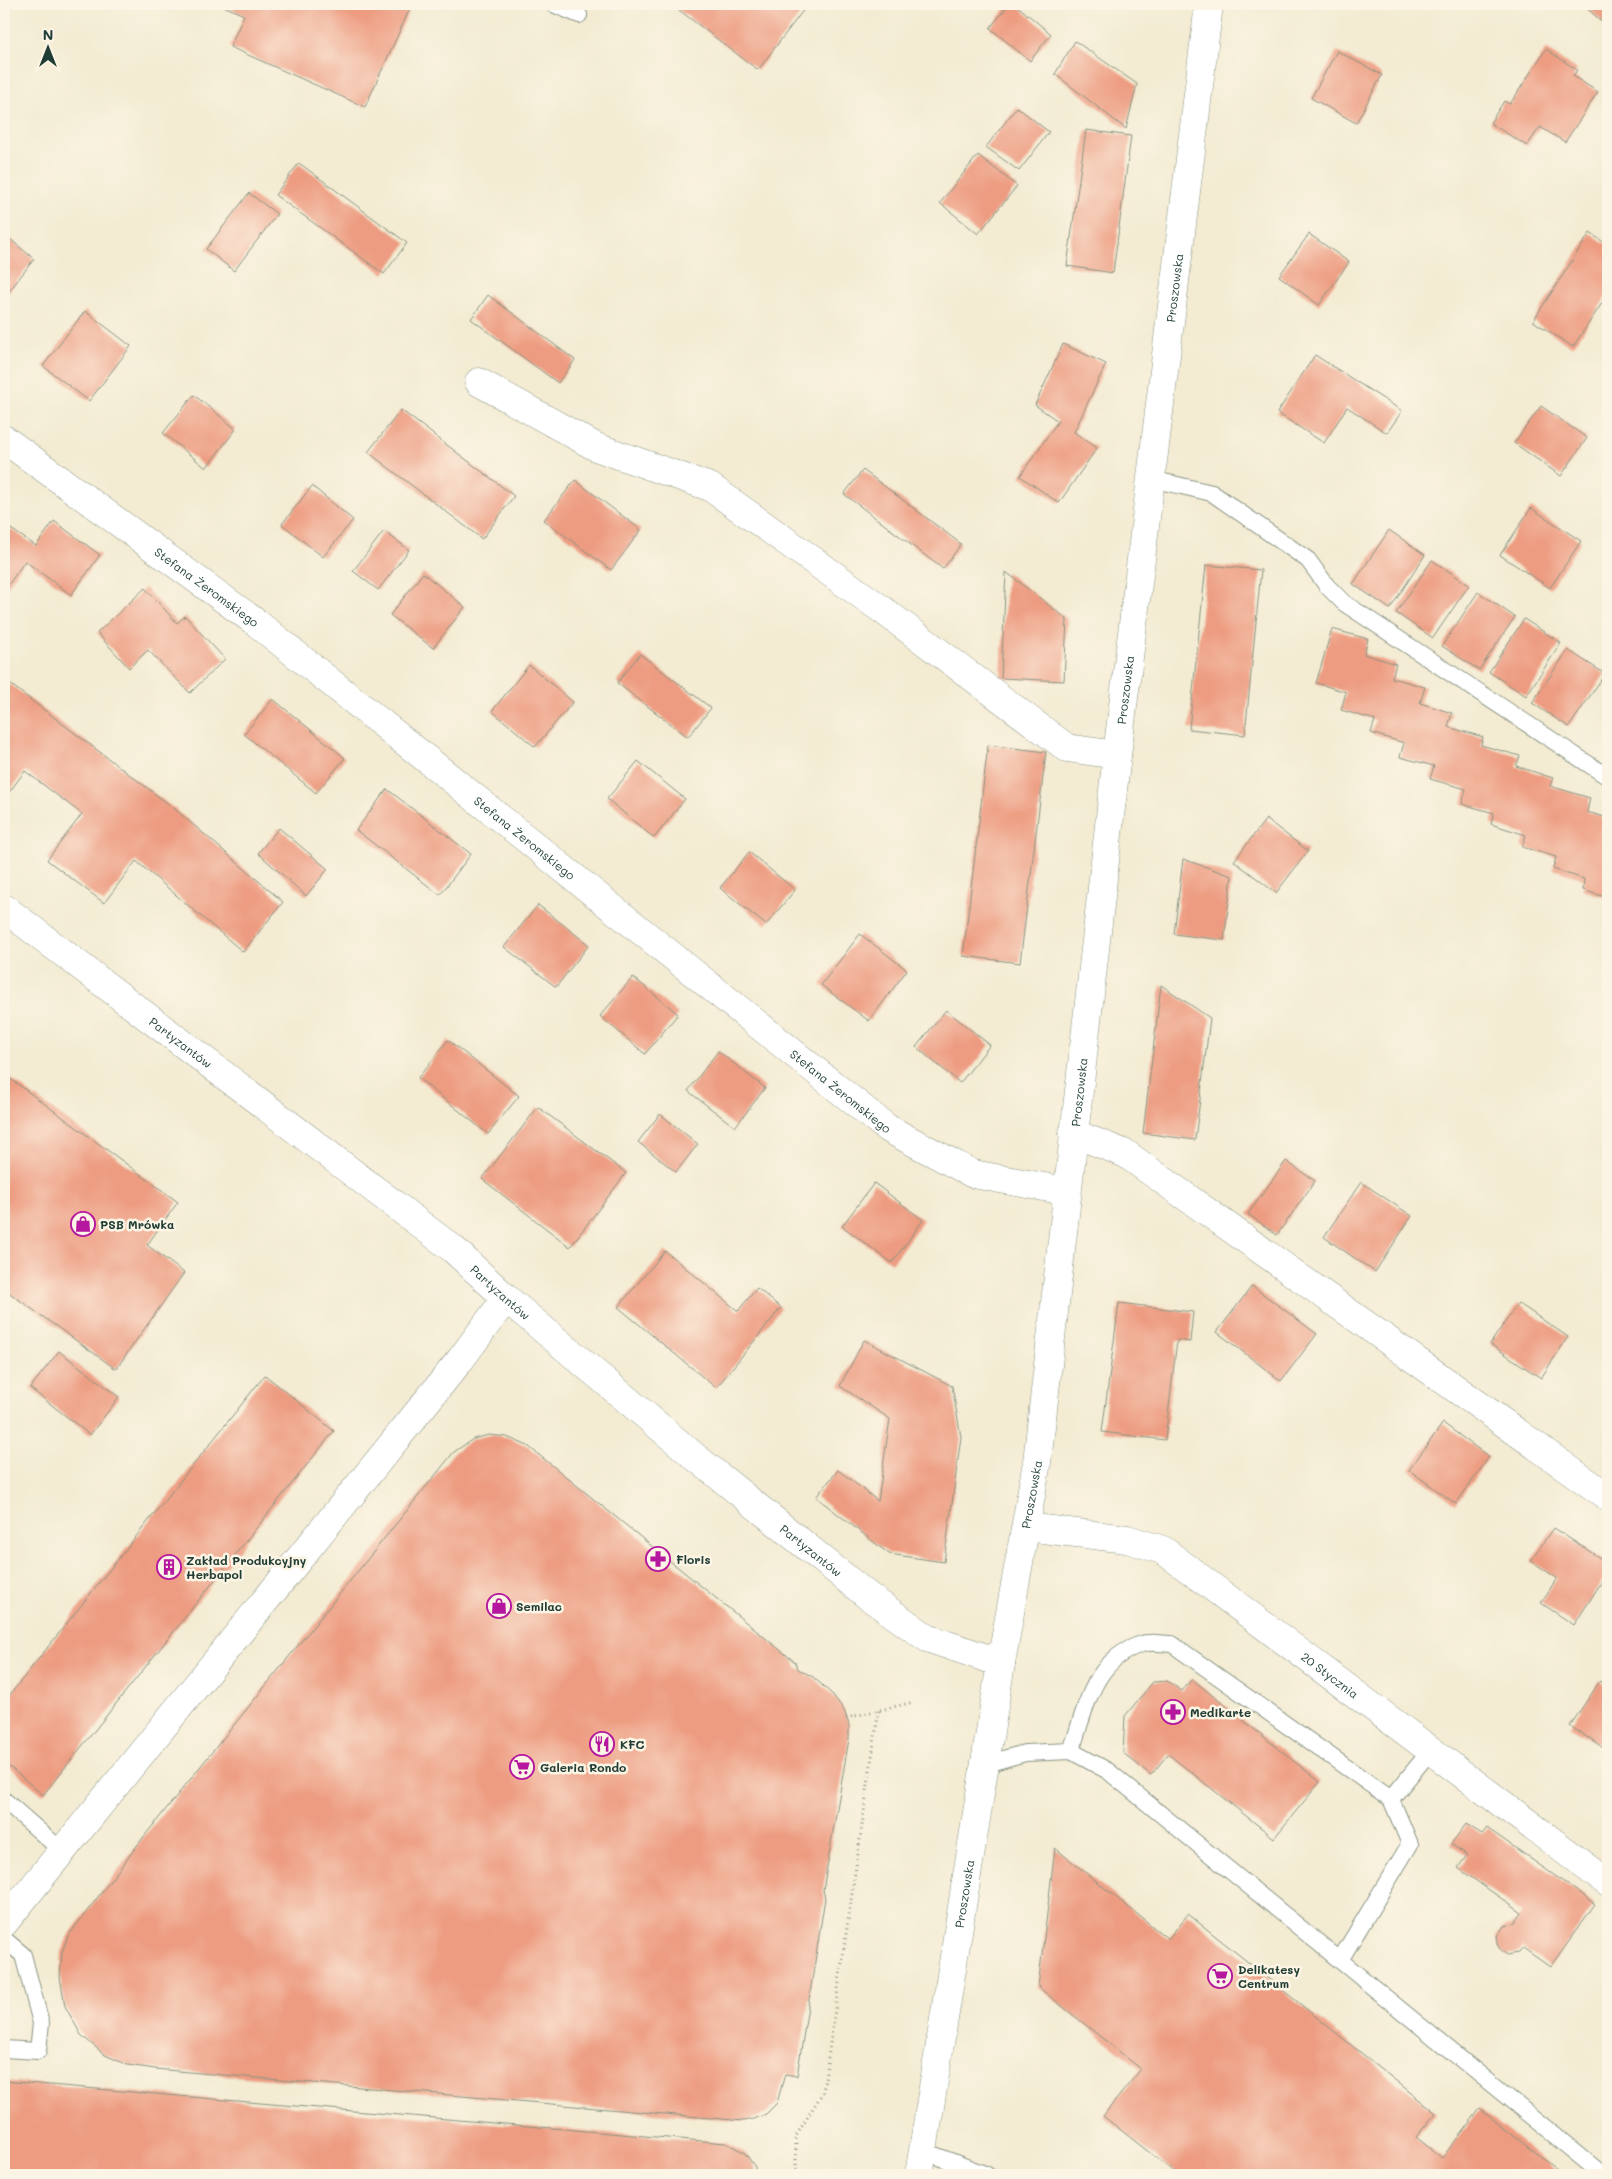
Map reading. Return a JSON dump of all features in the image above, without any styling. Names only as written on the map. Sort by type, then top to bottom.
[{"type":"street","name":"Proszowska","points":[[920,2163],[1001,1664],[1037,1462],[1066,1190],[1117,754],[1209,4]]},
{"type":"street","points":[[479,382],[596,447],[710,487],[884,611],[1067,748],[1117,754]]},
{"type":"street","name":"Stefana Żeromskiego","points":[[4,439],[258,624],[887,1128],[973,1174],[1066,1190]]},
{"type":"street","name":"Partyzantów","points":[[4,908],[453,1249],[506,1298],[694,1456],[868,1596],[927,1638],[1001,1664]]},
{"type":"street","points":[[1073,1132],[1126,1154],[1608,1497]]},
{"type":"street","points":[[4,1923],[461,1359],[506,1298]]},
{"type":"street","name":"20 Stycznia","points":[[1026,1527],[1127,1540],[1163,1550],[1608,1883]]},
{"type":"lane","points":[[553,4],[579,15]]},
{"type":"lane","points":[[1152,480],[1212,493],[1308,560],[1327,586],[1344,603],[1608,777]]},
{"type":"lane","points":[[1071,1751],[1095,1682],[1111,1660],[1142,1644],[1172,1644],[1391,1799],[1410,1844],[1340,1960]]},
{"type":"lane","points":[[986,1764],[1025,1752],[1071,1751],[1108,1771],[1603,2175]]},
{"type":"lane","points":[[1391,1799],[1430,1751]]},
{"type":"lane","points":[[4,1800],[62,1851]]},
{"type":"lane","points":[[4,1939],[23,1955],[41,2023],[38,2051],[4,2049]]},
{"type":"lane","points":[[920,2163],[987,2175]]},
{"type":"path","points":[[846,1718],[914,1702]]},
{"type":"path","points":[[796,2175],[796,2136],[824,2092],[879,1709]]},
{"type":"building","points":[[219,4],[412,4],[365,107],[230,47],[244,15]]},
{"type":"building","points":[[671,4],[808,4],[758,70]]},
{"type":"building","points":[[1009,4],[1015,4],[1051,34],[1030,61],[990,28]]},
{"type":"building","points":[[1582,4],[1608,4],[1608,25],[1607,26]]},
{"type":"building","points":[[1075,41],[1137,84],[1126,129],[1055,74]]},
{"type":"building","points":[[1546,49],[1577,70],[1573,76],[1598,92],[1565,142],[1540,127],[1527,146],[1490,123],[1504,101],[1510,104]]},
{"type":"building","points":[[1337,51],[1382,75],[1356,123],[1311,98]]},
{"type":"building","points":[[1017,107],[1049,132],[1019,171],[986,147]]},
{"type":"building","points":[[1086,130],[1131,136],[1113,273],[1067,266]]},
{"type":"building","points":[[978,155],[1017,186],[978,234],[940,203]]},
{"type":"building","points":[[299,163],[407,243],[384,274],[275,195]]},
{"type":"building","points":[[249,193],[277,214],[234,271],[206,249]]},
{"type":"building","points":[[1590,233],[1608,245],[1608,294],[1573,347],[1533,321]]},
{"type":"building","points":[[4,234],[34,259],[4,298]]},
{"type":"building","points":[[1309,234],[1349,262],[1319,305],[1279,276]]},
{"type":"building","points":[[488,295],[575,360],[558,383],[471,319]]},
{"type":"building","points":[[85,311],[131,346],[89,401],[43,366]]},
{"type":"building","points":[[1063,344],[1106,364],[1074,432],[1097,448],[1059,503],[1020,476],[1058,421],[1035,405]]},
{"type":"building","points":[[1315,355],[1402,411],[1387,433],[1347,407],[1324,443],[1277,413]]},
{"type":"building","points":[[194,395],[236,429],[206,468],[163,433]]},
{"type":"building","points":[[1541,406],[1587,438],[1561,476],[1514,443]]},
{"type":"building","points":[[401,410],[514,496],[482,539],[368,452]]},
{"type":"building","points":[[863,470],[961,544],[943,569],[844,494]]},
{"type":"building","points":[[575,480],[641,530],[611,570],[544,520]]},
{"type":"building","points":[[312,486],[353,520],[323,557],[282,524]]},
{"type":"building","points":[[1531,508],[1581,541],[1550,588],[1500,555]]},
{"type":"building","points":[[54,521],[100,555],[71,595],[25,561],[6,588],[4,586],[4,540],[11,529],[36,546]]},
{"type":"building","points":[[1389,530],[1425,555],[1390,609],[1353,584]]},
{"type":"building","points":[[384,531],[409,550],[378,590],[353,571]]},
{"type":"building","points":[[1432,560],[1469,585],[1433,638],[1396,613]]},
{"type":"building","points":[[1206,565],[1261,570],[1245,735],[1189,729]]},
{"type":"building","points":[[1006,572],[1067,619],[1064,681],[1001,678]]},
{"type":"building","points":[[423,573],[465,607],[433,648],[390,615]]},
{"type":"building","points":[[145,588],[177,623],[185,616],[225,659],[190,693],[148,650],[129,668],[97,633]]},
{"type":"building","points":[[1478,592],[1515,617],[1479,670],[1442,646]]},
{"type":"building","points":[[1524,619],[1561,643],[1526,696],[1489,672]]},
{"type":"building","points":[[1332,629],[1368,639],[1364,654],[1396,664],[1392,678],[1425,687],[1420,703],[1452,713],[1448,727],[1483,737],[1481,745],[1520,756],[1516,766],[1553,778],[1550,786],[1590,798],[1587,812],[1608,818],[1608,898],[1583,890],[1584,879],[1553,869],[1556,857],[1522,847],[1526,835],[1491,824],[1494,813],[1462,804],[1466,789],[1430,779],[1434,766],[1400,757],[1404,743],[1371,733],[1375,720],[1341,710],[1346,692],[1316,683]]},
{"type":"building","points":[[1568,650],[1605,674],[1569,727],[1532,703]]},
{"type":"building","points":[[640,654],[711,708],[688,737],[617,683]]},
{"type":"building","points":[[529,665],[573,702],[535,747],[492,711]]},
{"type":"building","points":[[10,684],[175,809],[283,902],[243,952],[136,861],[104,903],[47,860],[82,814],[25,771],[4,799],[4,692]]},
{"type":"building","points":[[273,699],[345,758],[316,793],[244,734]]},
{"type":"building","points":[[988,745],[1046,752],[1020,963],[963,956]]},
{"type":"building","points":[[638,761],[685,799],[654,838],[607,799]]},
{"type":"building","points":[[387,789],[471,854],[440,895],[356,830]]},
{"type":"building","points":[[1266,819],[1308,851],[1276,893],[1234,861]]},
{"type":"building","points":[[279,828],[328,869],[306,896],[258,853]]},
{"type":"building","points":[[749,852],[795,890],[766,925],[720,888]]},
{"type":"building","points":[[1183,859],[1232,876],[1224,940],[1174,934]]},
{"type":"building","points":[[538,905],[589,945],[556,987],[504,947]]},
{"type":"building","points":[[860,934],[907,970],[869,1021],[821,985]]},
{"type":"building","points":[[633,977],[678,1014],[645,1054],[600,1016]]},
{"type":"building","points":[[1161,985],[1210,1018],[1195,1140],[1143,1133]]},
{"type":"building","points":[[946,1010],[990,1045],[960,1083],[916,1047]]},
{"type":"building","points":[[448,1040],[519,1096],[488,1134],[418,1078]]},
{"type":"building","points":[[718,1051],[765,1088],[735,1127],[688,1091]]},
{"type":"building","name":"PSB Mrówka","points":[[4,1074],[178,1202],[147,1245],[184,1273],[116,1369],[4,1289]]},
{"type":"building","points":[[538,1107],[626,1173],[570,1247],[482,1179]]},
{"type":"building","points":[[660,1114],[698,1144],[676,1172],[638,1142]]},
{"type":"building","points":[[1286,1161],[1315,1181],[1277,1235],[1248,1214]]},
{"type":"building","points":[[1361,1182],[1412,1216],[1375,1272],[1324,1237]]},
{"type":"building","points":[[874,1183],[923,1220],[892,1263],[842,1226]]},
{"type":"building","points":[[665,1251],[738,1311],[757,1288],[781,1308],[716,1388],[618,1307]]},
{"type":"building","points":[[1252,1286],[1317,1334],[1281,1381],[1217,1332]]},
{"type":"building","points":[[1119,1303],[1193,1312],[1190,1342],[1177,1340],[1165,1440],[1102,1432]]},
{"type":"building","points":[[1518,1303],[1568,1337],[1541,1378],[1490,1344]]},
{"type":"building","points":[[864,1340],[952,1386],[961,1437],[944,1562],[889,1554],[816,1497],[838,1470],[878,1501],[890,1419],[840,1386]]},
{"type":"building","points":[[59,1351],[119,1397],[90,1435],[30,1388]]},
{"type":"building","name":"Zakład Produkcyjny Herbapol","points":[[265,1375],[334,1431],[43,1795],[4,1762],[4,1702]]},
{"type":"building","points":[[1443,1423],[1489,1457],[1456,1504],[1409,1470]]},
{"type":"building","name":"Galeria Rondo","points":[[489,1435],[507,1437],[528,1446],[795,1662],[798,1669],[813,1677],[833,1695],[844,1710],[849,1725],[849,1739],[823,1890],[825,1898],[797,2076],[785,2074],[777,2103],[766,2114],[754,2119],[744,2121],[155,2069],[128,2065],[105,2055],[81,2035],[65,2006],[60,1977],[62,1952],[68,1936],[146,1834],[454,1452],[473,1439]]},
{"type":"building","points":[[1553,1528],[1608,1563],[1608,1572],[1574,1625],[1541,1603],[1557,1578],[1531,1561]]},
{"type":"building","points":[[1192,1679],[1320,1782],[1274,1838],[1168,1754],[1151,1775],[1123,1753],[1125,1716],[1153,1682],[1167,1681],[1182,1691]]},
{"type":"building","points":[[1600,1681],[1608,1686],[1608,1751],[1570,1726]]},
{"type":"building","points":[[1466,1824],[1482,1834],[1487,1828],[1595,1904],[1550,1967],[1523,1948],[1519,1953],[1507,1955],[1499,1948],[1497,1936],[1504,1926],[1515,1923],[1522,1913],[1458,1868],[1467,1855],[1451,1844]]},
{"type":"building","points":[[1055,1848],[1168,1939],[1188,1914],[1436,2113],[1416,2137],[1442,2158],[1480,2109],[1563,2175],[1178,2175],[1103,2116],[1141,2069],[1038,1987]]},
{"type":"building","points":[[4,2081],[726,2143],[745,2153],[755,2167],[756,2175],[4,2175]]},
{"type":"place","name":"PSB Mrówka","points":[[83,1224]]},
{"type":"place","name":"Floris","points":[[658,1559]]},
{"type":"place","name":"Zakład Produkcyjny Herbapol","points":[[169,1567]]},
{"type":"place","name":"Semilac","points":[[499,1606]]},
{"type":"place","name":"Medikarte","points":[[1173,1712]]},
{"type":"place","name":"KFC","points":[[602,1744]]},
{"type":"place","name":"Galeria Rondo","points":[[522,1767]]},
{"type":"place","name":"Delikatesy Centrum","points":[[1220,1976]]}]
